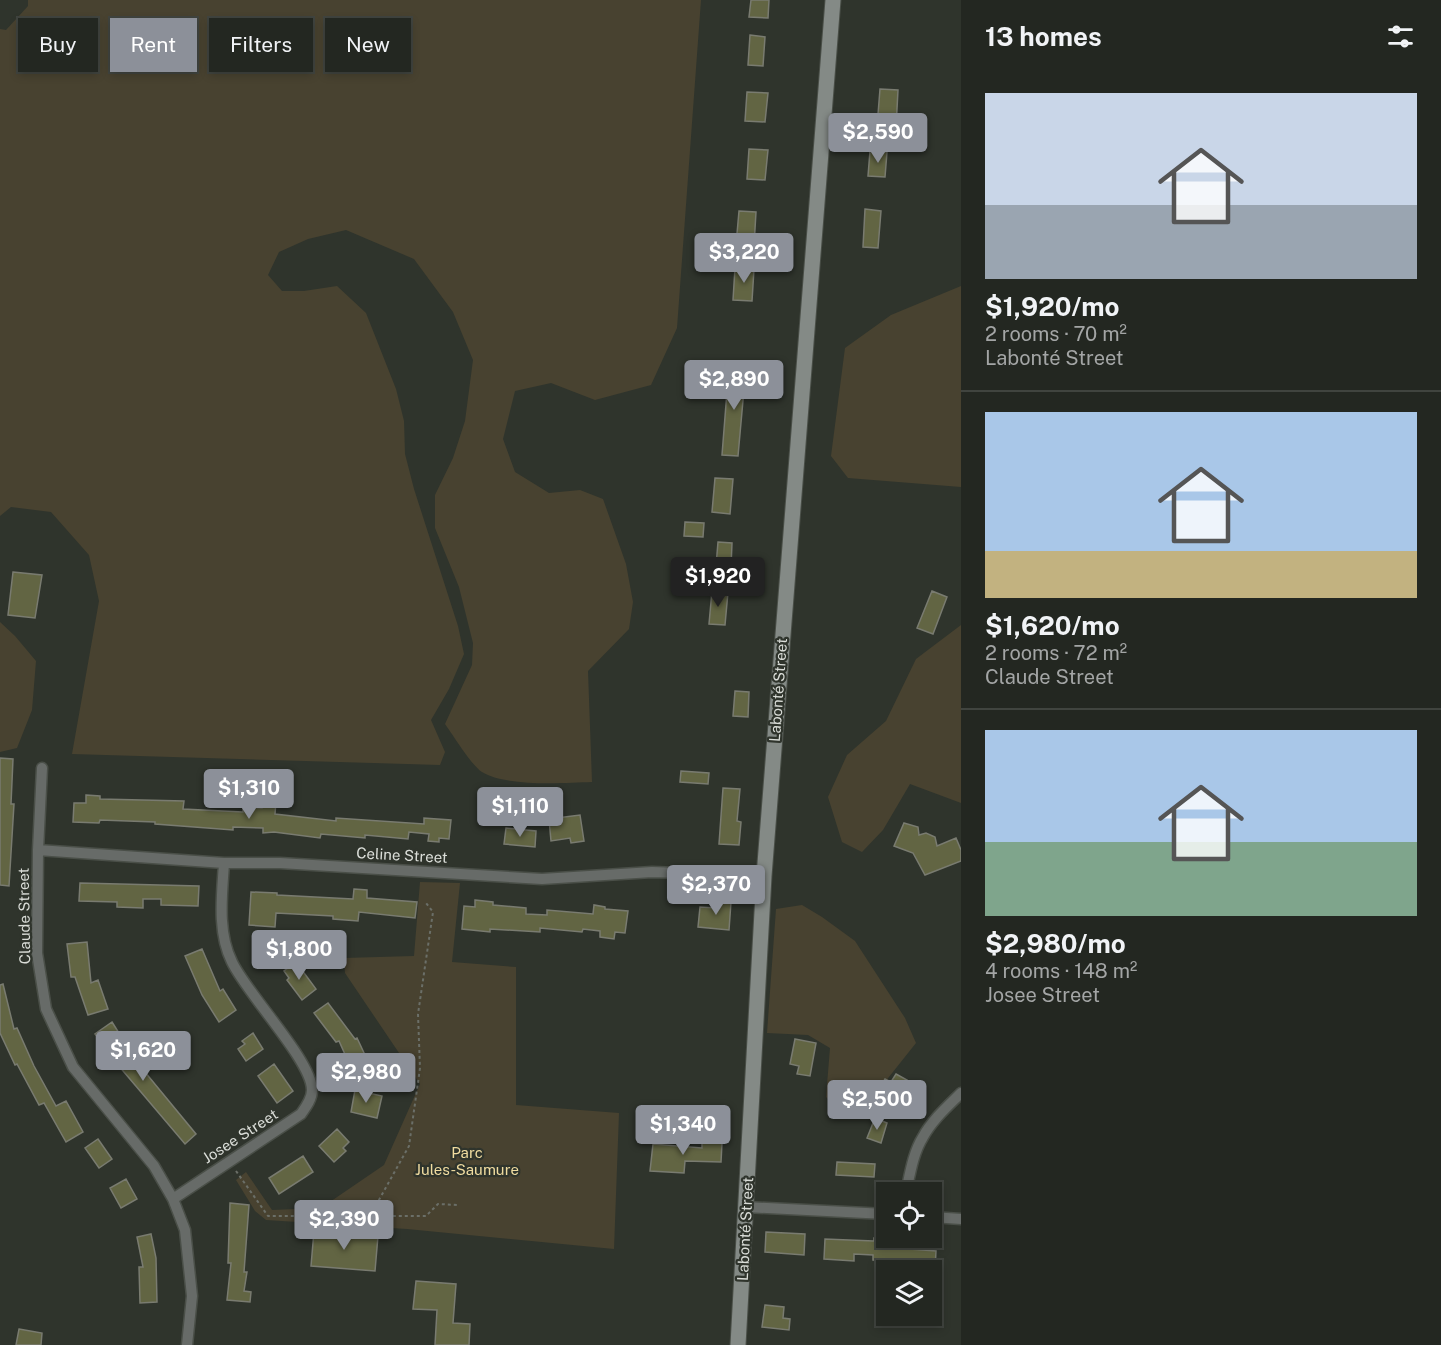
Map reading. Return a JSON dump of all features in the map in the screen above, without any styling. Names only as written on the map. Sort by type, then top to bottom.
[{"type":"street","name":"Labonté Street","points":[[738,1345],[764,876],[833,0]]},
{"type":"street","name":"Claude Street","points":[[42,768],[37,953],[46,1009],[74,1066],[154,1166],[173,1199],[185,1230],[192,1296],[188,1345]]},
{"type":"street","name":"Celine Street","points":[[38,850],[224,863],[280,863],[542,879],[652,872],[764,876]]},
{"type":"street","name":"Josee Street","points":[[173,1199],[301,1114],[309,1103],[312,1091],[310,1077],[232,962],[224,937],[222,916],[224,863]]},
{"type":"street","points":[[908,1182],[922,1137],[961,1093]]},
{"type":"street","points":[[746,1207],[876,1214]]},
{"type":"street","points":[[942,1218],[961,1219]]},
{"type":"path","points":[[370,1216],[410,1146],[420,1068],[418,1014],[433,912],[426,903]]},
{"type":"path","points":[[230,1161],[268,1216],[426,1216],[438,1204],[457,1205]]},
{"type":"green space","points":[[28,0],[701,0],[677,328],[651,385],[595,400],[551,383],[515,391],[503,439],[515,472],[549,493],[580,490],[603,499],[626,564],[633,602],[629,629],[588,671],[592,782],[535,783],[493,777],[482,772],[473,764],[445,724],[472,665],[473,643],[459,587],[435,528],[435,495],[453,458],[465,421],[473,360],[453,312],[414,259],[346,230],[308,239],[279,252],[268,275],[282,291],[304,291],[337,286],[366,313],[396,389],[404,421],[405,454],[458,626],[464,654],[449,689],[431,720],[445,752],[440,765],[72,754],[99,601],[89,555],[51,512],[11,507],[0,516],[0,29],[6,30],[28,6]]},
{"type":"green space","points":[[961,286],[961,487],[848,478],[831,456],[845,348],[891,315]]},
{"type":"green space","points":[[0,622],[36,661],[32,710],[17,748],[0,752]]},
{"type":"green space","points":[[961,625],[961,803],[910,784],[883,830],[862,852],[842,842],[828,797],[847,755],[886,721],[916,659]]},
{"type":"green space","name":"Parc Jules-Saumure","points":[[420,882],[460,883],[452,962],[516,967],[516,1105],[619,1113],[614,1249],[407,1229],[266,1220],[255,1211],[236,1180],[246,1172],[272,1210],[321,1208],[384,1165],[420,1084],[345,973],[344,958],[414,956]]},
{"type":"green space","points":[[802,905],[855,941],[905,1018],[916,1043],[877,1092],[851,1105],[837,1108],[826,1097],[830,1048],[808,1035],[767,1033],[776,909]]},
{"type":"building","points":[[751,0],[769,0],[768,18],[749,17]]},
{"type":"building","points":[[750,35],[765,37],[763,66],[748,65]]},
{"type":"building","points":[[880,89],[898,90],[896,128],[877,127]]},
{"type":"building","points":[[747,92],[768,93],[765,122],[745,121]]},
{"type":"building","points":[[749,149],[768,150],[765,180],[747,179]]},
{"type":"building","points":[[870,151],[887,152],[885,177],[868,176]]},
{"type":"building","points":[[865,209],[881,211],[878,248],[863,247]]},
{"type":"building","points":[[739,211],[756,212],[754,246],[736,245]]},
{"type":"building","points":[[735,268],[754,269],[752,301],[733,300]]},
{"type":"building","points":[[729,366],[746,367],[738,456],[722,455]]},
{"type":"building","points":[[715,478],[733,479],[730,514],[712,512]]},
{"type":"building","points":[[685,522],[704,523],[703,537],[684,536]]},
{"type":"building","points":[[718,542],[732,543],[731,567],[716,566]]},
{"type":"building","points":[[13,572],[42,575],[35,618],[8,615]]},
{"type":"building","points":[[712,591],[728,592],[725,625],[709,624]]},
{"type":"building","points":[[932,591],[947,597],[933,634],[917,628]]},
{"type":"building","points":[[735,691],[749,692],[748,717],[733,716]]},
{"type":"building","points":[[0,758],[13,759],[11,804],[14,804],[9,886],[0,885]]},
{"type":"building","points":[[681,771],[709,773],[708,784],[680,782]]},
{"type":"building","points":[[723,788],[740,789],[737,821],[741,822],[739,845],[719,844]]},
{"type":"building","points":[[86,795],[100,796],[100,799],[184,801],[183,809],[243,812],[243,807],[262,808],[263,801],[276,801],[275,814],[336,821],[336,818],[424,824],[424,818],[451,820],[449,839],[439,838],[439,842],[428,841],[429,834],[409,832],[408,839],[321,834],[320,838],[274,832],[263,833],[263,828],[233,827],[233,830],[155,824],[155,822],[100,820],[99,823],[73,822],[74,803],[86,803]]},
{"type":"building","points":[[580,815],[584,841],[571,843],[570,838],[551,841],[549,819]]},
{"type":"building","points":[[904,823],[918,827],[919,835],[926,833],[935,837],[937,846],[956,838],[961,850],[961,861],[925,875],[913,853],[894,846]]},
{"type":"building","points":[[506,828],[536,831],[535,847],[504,844]]},
{"type":"building","points":[[80,883],[199,886],[198,906],[161,905],[161,899],[143,899],[143,908],[117,907],[117,902],[79,901]]},
{"type":"building","points":[[354,889],[367,890],[367,898],[417,902],[415,918],[359,912],[358,921],[333,919],[333,916],[276,913],[275,927],[249,925],[251,892],[353,899]]},
{"type":"building","points":[[475,900],[493,902],[493,905],[526,908],[526,914],[547,915],[547,910],[593,914],[594,905],[605,907],[605,909],[628,911],[625,933],[615,932],[614,939],[600,937],[600,931],[583,929],[582,932],[540,928],[540,932],[490,929],[490,932],[462,929],[464,906],[475,907]]},
{"type":"building","points":[[717,901],[731,902],[729,930],[698,927],[700,907],[716,908]]},
{"type":"building","points":[[87,942],[91,983],[98,980],[108,1009],[88,1015],[75,977],[71,977],[67,944]]},
{"type":"building","points":[[202,949],[220,991],[223,989],[236,1010],[219,1022],[202,995],[185,956]]},
{"type":"building","points":[[296,962],[316,989],[302,1000],[287,980],[289,978],[284,971]]},
{"type":"building","points":[[3,984],[14,1029],[17,1028],[34,1066],[56,1106],[66,1101],[83,1132],[66,1142],[44,1103],[39,1105],[17,1064],[15,1065],[0,1033],[0,985]]},
{"type":"building","points":[[328,1003],[355,1039],[357,1038],[373,1072],[356,1079],[339,1041],[336,1042],[314,1013]]},
{"type":"building","points":[[112,1022],[124,1041],[121,1043],[196,1134],[185,1144],[107,1052],[95,1034]]},
{"type":"building","points":[[253,1033],[263,1049],[246,1061],[238,1049],[245,1044],[242,1041]]},
{"type":"building","points":[[795,1039],[816,1043],[810,1076],[797,1074],[799,1066],[790,1064]]},
{"type":"building","points":[[274,1064],[293,1091],[277,1103],[258,1076]]},
{"type":"building","points":[[896,1074],[907,1080],[903,1087],[912,1092],[905,1104],[896,1098],[892,1105],[876,1095],[885,1079],[891,1082]]},
{"type":"building","points":[[355,1090],[382,1096],[377,1118],[351,1112]]},
{"type":"building","points":[[875,1118],[887,1123],[881,1143],[867,1138]]},
{"type":"building","points":[[337,1129],[349,1142],[343,1148],[346,1151],[334,1162],[319,1146]]},
{"type":"building","points":[[98,1139],[112,1159],[99,1168],[85,1148]]},
{"type":"building","points":[[702,1142],[722,1143],[721,1162],[685,1161],[684,1173],[650,1171],[653,1144],[702,1148]]},
{"type":"building","points":[[303,1156],[313,1172],[279,1194],[269,1178]]},
{"type":"building","points":[[837,1162],[875,1164],[874,1177],[836,1175]]},
{"type":"building","points":[[126,1179],[137,1199],[121,1208],[110,1188]]},
{"type":"building","points":[[230,1203],[249,1205],[244,1272],[247,1272],[244,1291],[251,1292],[250,1302],[227,1300],[231,1263],[228,1263]]},
{"type":"building","points":[[314,1231],[378,1236],[375,1271],[311,1266]]},
{"type":"building","points":[[766,1232],[805,1234],[804,1255],[765,1252]]},
{"type":"building","points":[[151,1234],[156,1258],[157,1302],[140,1303],[139,1267],[143,1267],[137,1237]]},
{"type":"building","points":[[876,1238],[876,1248],[936,1251],[936,1260],[873,1260],[873,1255],[854,1254],[854,1261],[824,1259],[825,1239],[874,1241]]},
{"type":"building","points":[[416,1281],[456,1284],[453,1323],[470,1324],[469,1345],[435,1345],[437,1310],[413,1309]]},
{"type":"building","points":[[765,1305],[784,1307],[783,1318],[790,1319],[789,1330],[762,1327]]},
{"type":"building","points":[[19,1329],[42,1333],[41,1345],[16,1345]]}]
